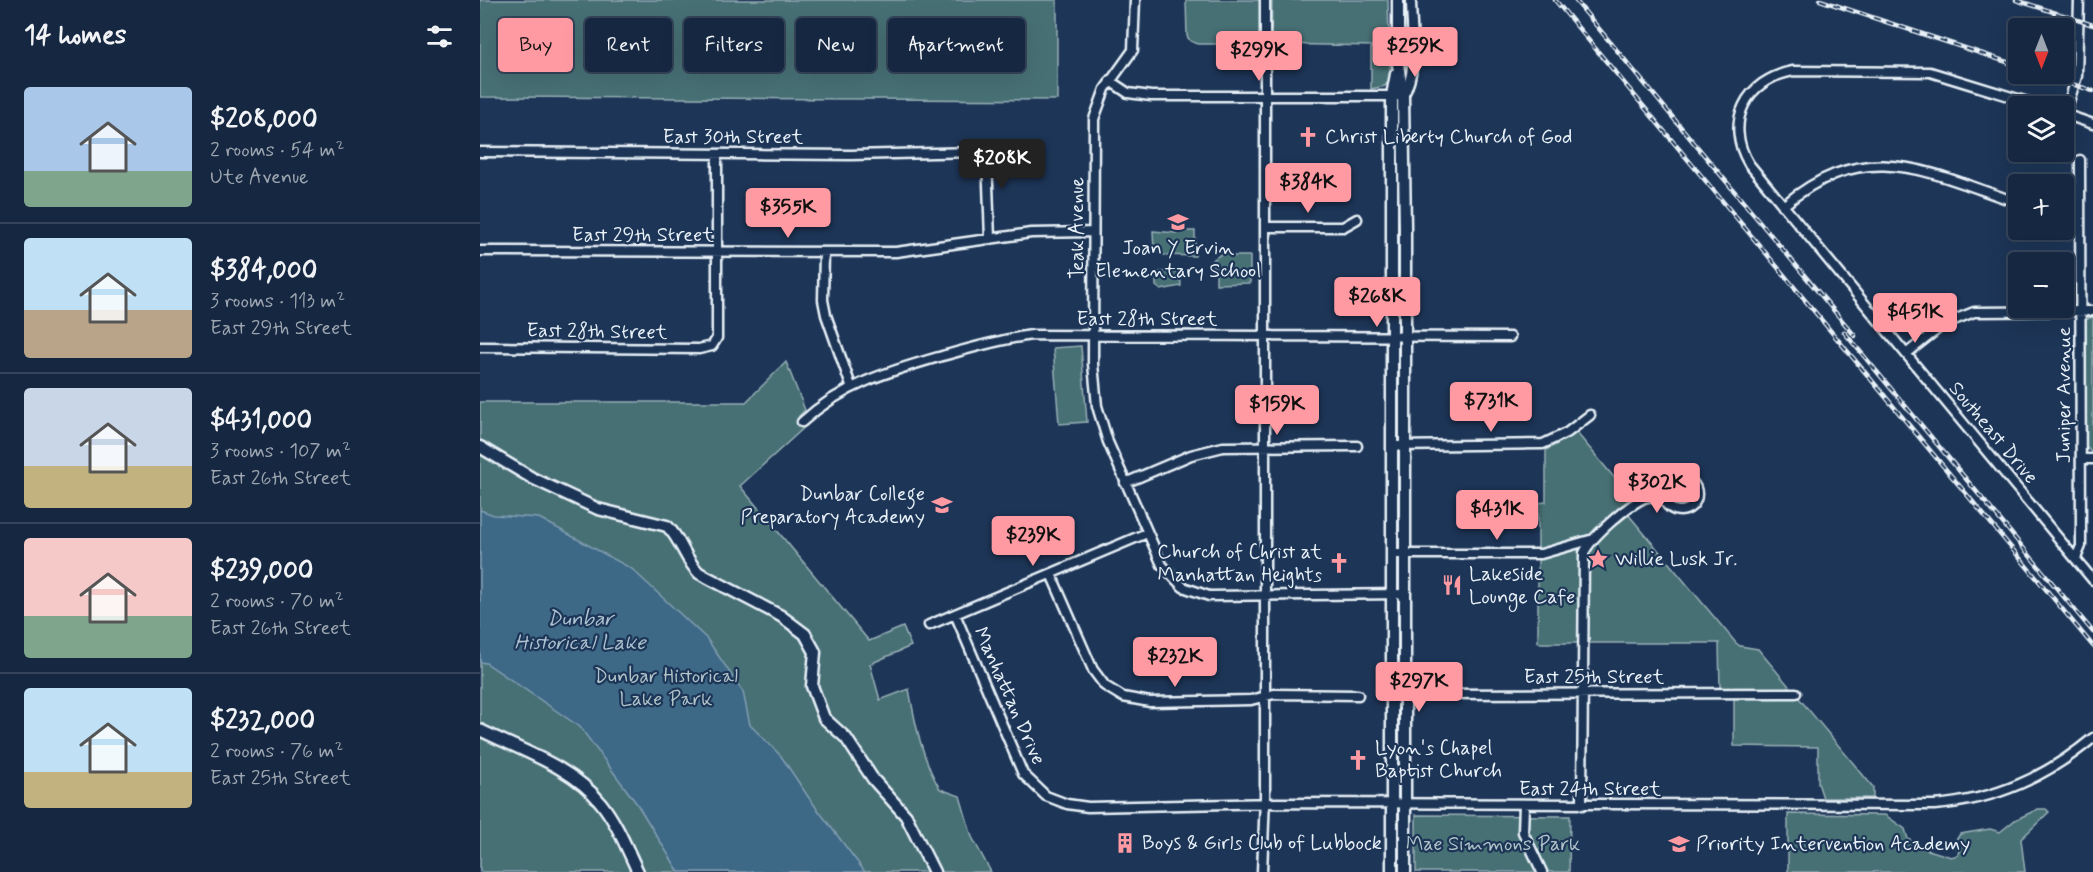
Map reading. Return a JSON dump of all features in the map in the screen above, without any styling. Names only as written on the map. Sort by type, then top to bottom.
[{"type":"main road","points":[[1392,872],[1391,337],[1398,0]]},
{"type":"main road","points":[[1397,96],[1404,337],[1405,872]]},
{"type":"main road","points":[[480,447],[532,478],[598,509],[667,526],[673,532],[692,567],[699,573],[797,625],[815,652],[812,686],[824,718],[846,738],[873,779],[906,816],[934,872]]},
{"type":"main road","points":[[480,730],[571,776],[588,789],[609,813],[638,872]]},
{"type":"street","points":[[1135,0],[1132,50],[1110,81],[1128,93],[1138,95],[1265,96],[1397,96],[1409,87],[1412,69],[1411,0]]},
{"type":"street","points":[[1262,872],[1265,0]]},
{"type":"street","points":[[2071,96],[2078,76],[2079,0]]},
{"type":"street","name":"Southeast Drive","points":[[2012,96],[1958,78],[1908,70],[1783,73],[1764,82],[1745,103],[1737,128],[1741,149],[1749,164],[2093,580]]},
{"type":"street","name":"Teak Avenue","points":[[1110,81],[1102,93],[1094,119],[1093,385],[1108,442],[1162,565],[1183,588],[1209,597],[1405,594]]},
{"type":"street","points":[[2074,117],[2093,123]]},
{"type":"street","name":"East 30th Street","points":[[480,152],[717,154],[976,152],[987,157],[990,239]]},
{"type":"street","points":[[717,154],[717,252]]},
{"type":"street","name":"Juniper Avenue","points":[[2076,558],[2081,546],[2080,160]]},
{"type":"street","points":[[1784,207],[1800,192],[1827,177],[1855,167],[1879,164],[1917,169],[2008,199]]},
{"type":"street","points":[[2074,214],[2080,214]]},
{"type":"street","points":[[1265,227],[1343,226],[1357,219]]},
{"type":"street","name":"East 29th Street","points":[[480,251],[896,252],[1048,232],[1094,232]]},
{"type":"street","name":"East 28th Street","points":[[480,347],[699,349],[712,346],[717,338],[717,252]]},
{"type":"street","points":[[824,252],[823,300],[826,315],[851,386]]},
{"type":"street","points":[[1906,354],[1944,324],[1974,312],[2093,310]]},
{"type":"street","name":"East 28th Street","points":[[802,422],[828,400],[851,386],[886,372],[1001,340],[1032,335],[1510,337]]},
{"type":"street","points":[[1392,446],[1543,444],[1568,432],[1590,415]]},
{"type":"street","points":[[1125,483],[1207,450],[1263,446],[1358,446]]},
{"type":"street","points":[[2081,459],[2093,459]]},
{"type":"street","points":[[1678,477],[1690,481],[1697,492],[1694,505],[1681,512],[1669,508],[1663,496],[1666,484],[1678,477]]},
{"type":"street","points":[[1392,555],[1541,554],[1591,540],[1637,502],[1651,496],[1663,496]]},
{"type":"street","points":[[929,625],[1147,533]]},
{"type":"street","points":[[1582,805],[1583,559],[1591,540]]},
{"type":"street","points":[[1051,574],[1098,678],[1114,692],[1132,700],[1150,702],[1251,700],[1274,694],[1358,695]]},
{"type":"street","name":"Manhattan Drive","points":[[955,614],[1017,763],[1023,774],[1037,789]]},
{"type":"street","name":"East 25th Street","points":[[1392,694],[1796,693]]},
{"type":"street","name":"East 24th Street","points":[[1037,789],[1057,801],[1088,807],[1264,804],[1952,804],[1969,802],[2015,787],[2049,771],[2093,738]]},
{"type":"street","points":[[1524,805],[1523,832],[1542,872]]},
{"type":"green space","points":[[480,0],[1057,0],[1057,100],[480,97]]},
{"type":"green space","points":[[1186,0],[1260,0],[1260,44],[1198,44],[1190,41],[1187,36]]},
{"type":"green space","points":[[1272,0],[1388,0],[1390,78],[1385,86],[1371,89],[1371,48],[1375,46],[1274,44],[1271,42]]},
{"type":"green space","points":[[1153,231],[1176,233],[1177,231],[1195,231],[1195,256],[1164,255],[1154,250]]},
{"type":"green space","points":[[1224,252],[1231,256],[1250,256],[1250,283],[1216,284],[1216,269],[1210,262]]},
{"type":"green space","points":[[1180,271],[1181,286],[1161,290],[1156,286],[1156,276],[1160,272]]},
{"type":"green space","points":[[2093,316],[2093,454],[2086,447],[2086,320]]},
{"type":"green space","points":[[1081,346],[1087,422],[1059,424],[1053,348]]},
{"type":"green space","name":"Dunbar Historical Lake Park","points":[[786,362],[805,410],[799,416],[807,425],[740,486],[869,641],[903,627],[911,646],[870,664],[880,700],[909,689],[928,766],[940,789],[960,796],[972,837],[991,872],[480,872],[480,402],[746,402]]},
{"type":"green space","points":[[1577,433],[1632,499],[1622,507],[1736,643],[1740,646],[1758,649],[1873,787],[1873,798],[1823,798],[1818,783],[1818,747],[1734,746],[1734,689],[1720,689],[1719,643],[1538,643],[1538,503],[1546,502],[1546,450]]},
{"type":"green space","points":[[2038,809],[2046,809],[2049,812],[2021,839],[2025,872],[1788,872],[1788,814],[1885,815],[1905,829],[1908,839],[1925,849],[1951,857],[1958,855],[1959,850],[1953,845],[1960,834],[1990,829],[2000,832],[2015,820]]},
{"type":"green space","name":"Mae Simmons Park","points":[[1416,815],[1570,816],[1569,872],[1416,872]]},
{"type":"water","name":"Dunbar Historical Lake","points":[[480,510],[494,515],[539,518],[632,569],[707,639],[743,692],[750,725],[781,756],[809,798],[865,872],[679,872],[637,804],[580,727],[486,663],[480,662]]},
{"type":"railway","points":[[1555,0],[2093,646]]},
{"type":"railway","points":[[1575,0],[1855,336]]},
{"type":"railway","points":[[1820,0],[2008,62]]},
{"type":"railway","points":[[2016,0],[2093,25]]},
{"type":"railway","points":[[2072,84],[2093,91]]},
{"type":"railway","points":[[1844,332],[2093,632]]},
{"type":"place","name":"Christ Liberty Church of God","points":[[1308,137]]},
{"type":"place","name":"Joan Y Ervin Elementary School","points":[[1178,222]]},
{"type":"place","name":"Dunbar College Preparatory Academy","points":[[942,505]]},
{"type":"place","name":"Willie Lusk Jr.","points":[[1598,559]]},
{"type":"place","name":"Church of Christ at Manhattan Heights","points":[[1339,563]]},
{"type":"place","name":"Lakeside Lounge Cafe","points":[[1452,585]]},
{"type":"place","name":"Lyon's Chapel Baptist Church","points":[[1358,760]]},
{"type":"place","name":"Boys & Girls Club of Lubbock","points":[[1125,843]]},
{"type":"place","name":"Priority Intervention Academy","points":[[1679,844]]}]
